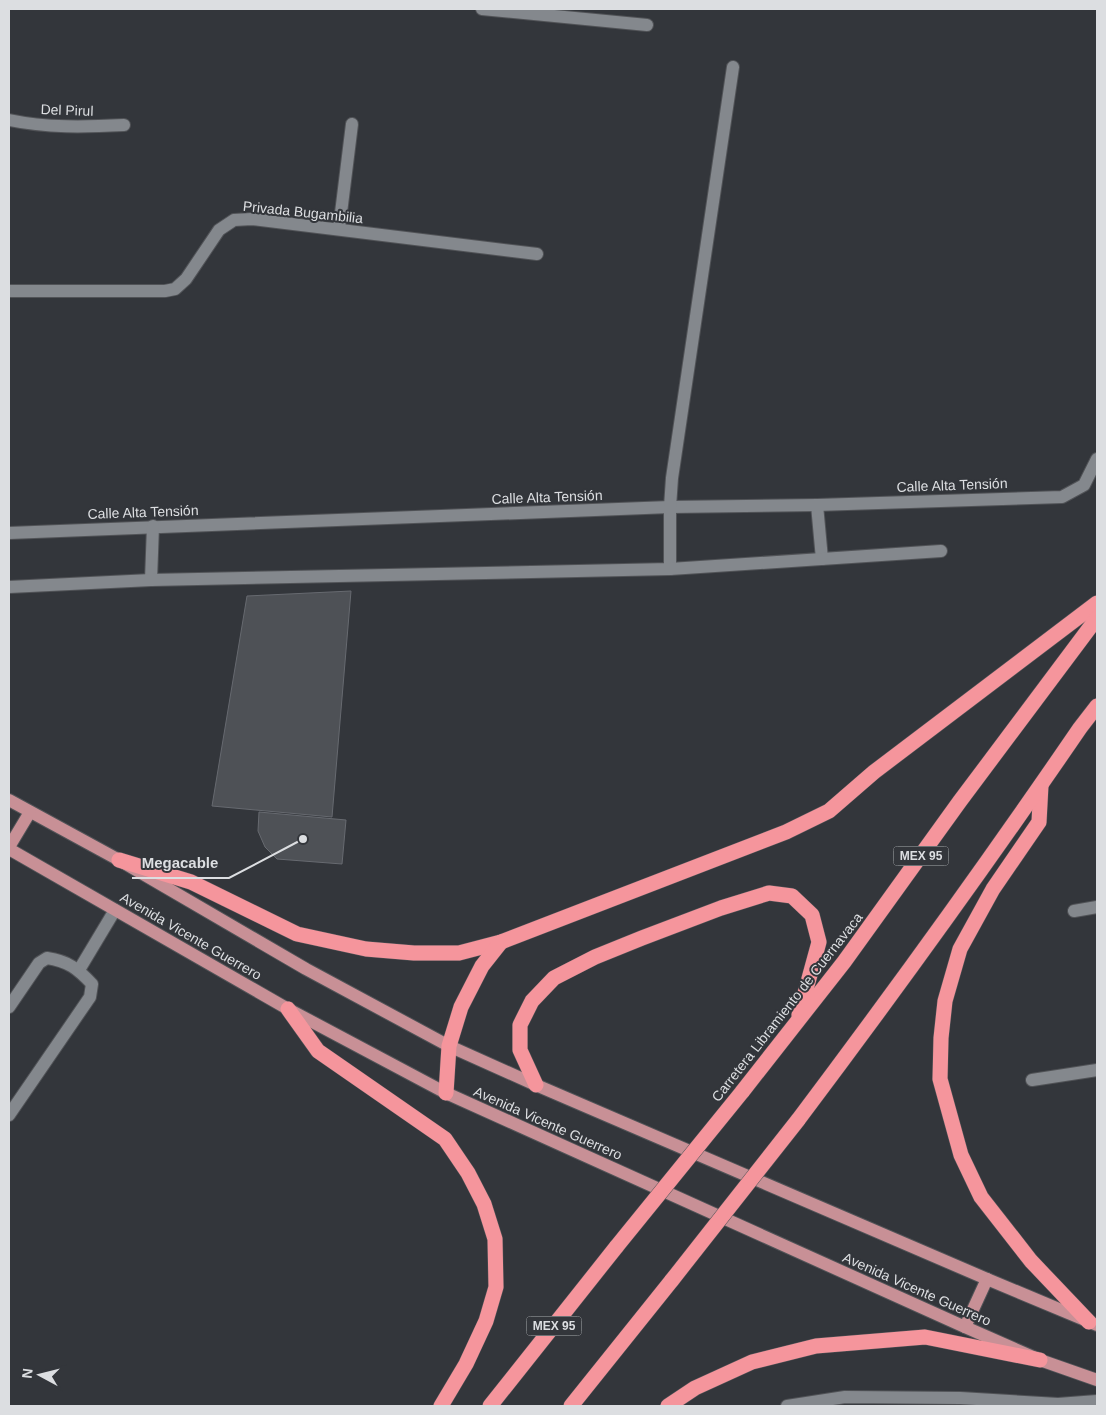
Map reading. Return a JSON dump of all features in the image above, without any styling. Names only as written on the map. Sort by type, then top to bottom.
[{"type":"highway","points":[[119,860],[192,882],[297,934],[314,938],[366,949],[414,953],[459,953],[501,942],[786,832],[829,811],[874,772],[1097,603]]},
{"type":"highway","name":"Carretera Libramiento de Cuernavaca","points":[[490,1406],[844,962],[1097,618]]},
{"type":"highway","points":[[571,1406],[798,1120],[964,895],[1097,706]]},
{"type":"highway","points":[[1042,784],[1039,822],[993,890],[960,949],[944,1001],[940,1079],[961,1155],[981,1197],[1031,1261],[1093,1323]]},
{"type":"highway","points":[[536,1085],[520,1050],[520,1025],[532,1001],[554,978],[595,957],[642,938],[721,908],[768,893],[792,896],[812,915],[819,942],[797,1022]]},
{"type":"highway","points":[[446,1093],[449,1046],[461,1006],[482,966],[501,942]]},
{"type":"highway","points":[[288,1009],[318,1051],[445,1140],[468,1173],[484,1204],[495,1239],[496,1287],[486,1321],[466,1364],[440,1406]]},
{"type":"highway","points":[[668,1406],[695,1388],[752,1362],[816,1346],[924,1337],[1040,1360]]},
{"type":"main road","points":[[9,800],[119,860],[306,969],[449,1046],[1093,1323]]},
{"type":"main road","points":[[9,848],[30,812]]},
{"type":"main road","name":"Avenida Vicente Guerrero","points":[[9,848],[288,1009],[446,1093],[965,1327],[1040,1360],[1097,1380]]},
{"type":"main road","points":[[965,1327],[987,1279]]},
{"type":"street","points":[[482,9],[647,25]]},
{"type":"street","points":[[670,569],[672,478],[734,67]]},
{"type":"street","name":"Del Pirul","points":[[9,120],[22,123],[72,127],[124,126]]},
{"type":"street","points":[[339,229],[352,124]]},
{"type":"street","name":"Privada Bugambilia","points":[[9,291],[165,291],[175,288],[186,279],[219,230],[234,220],[252,219],[537,254]]},
{"type":"street","name":"Calle Alta Tensión","points":[[9,533],[670,507],[817,505],[1062,497],[1084,485],[1097,459]]},
{"type":"street","points":[[817,505],[822,559]]},
{"type":"street","points":[[151,580],[153,526]]},
{"type":"street","points":[[9,587],[151,580],[670,569],[941,551]]},
{"type":"street","points":[[1074,911],[1097,908]]},
{"type":"street","points":[[79,970],[115,910]]},
{"type":"street","points":[[9,1007],[39,963],[47,958],[57,959],[79,970],[92,984],[90,997],[9,1115]]},
{"type":"street","points":[[1032,1080],[1097,1070]]},
{"type":"street","points":[[787,1406],[845,1397],[1058,1404],[1097,1401]]},
{"type":"building","points":[[351,591],[332,817],[212,806],[247,596]]},
{"type":"building","points":[[259,812],[346,820],[342,864],[277,859],[265,847],[258,831]]},
{"type":"place","name":"Megacable","points":[[303,839]]}]
